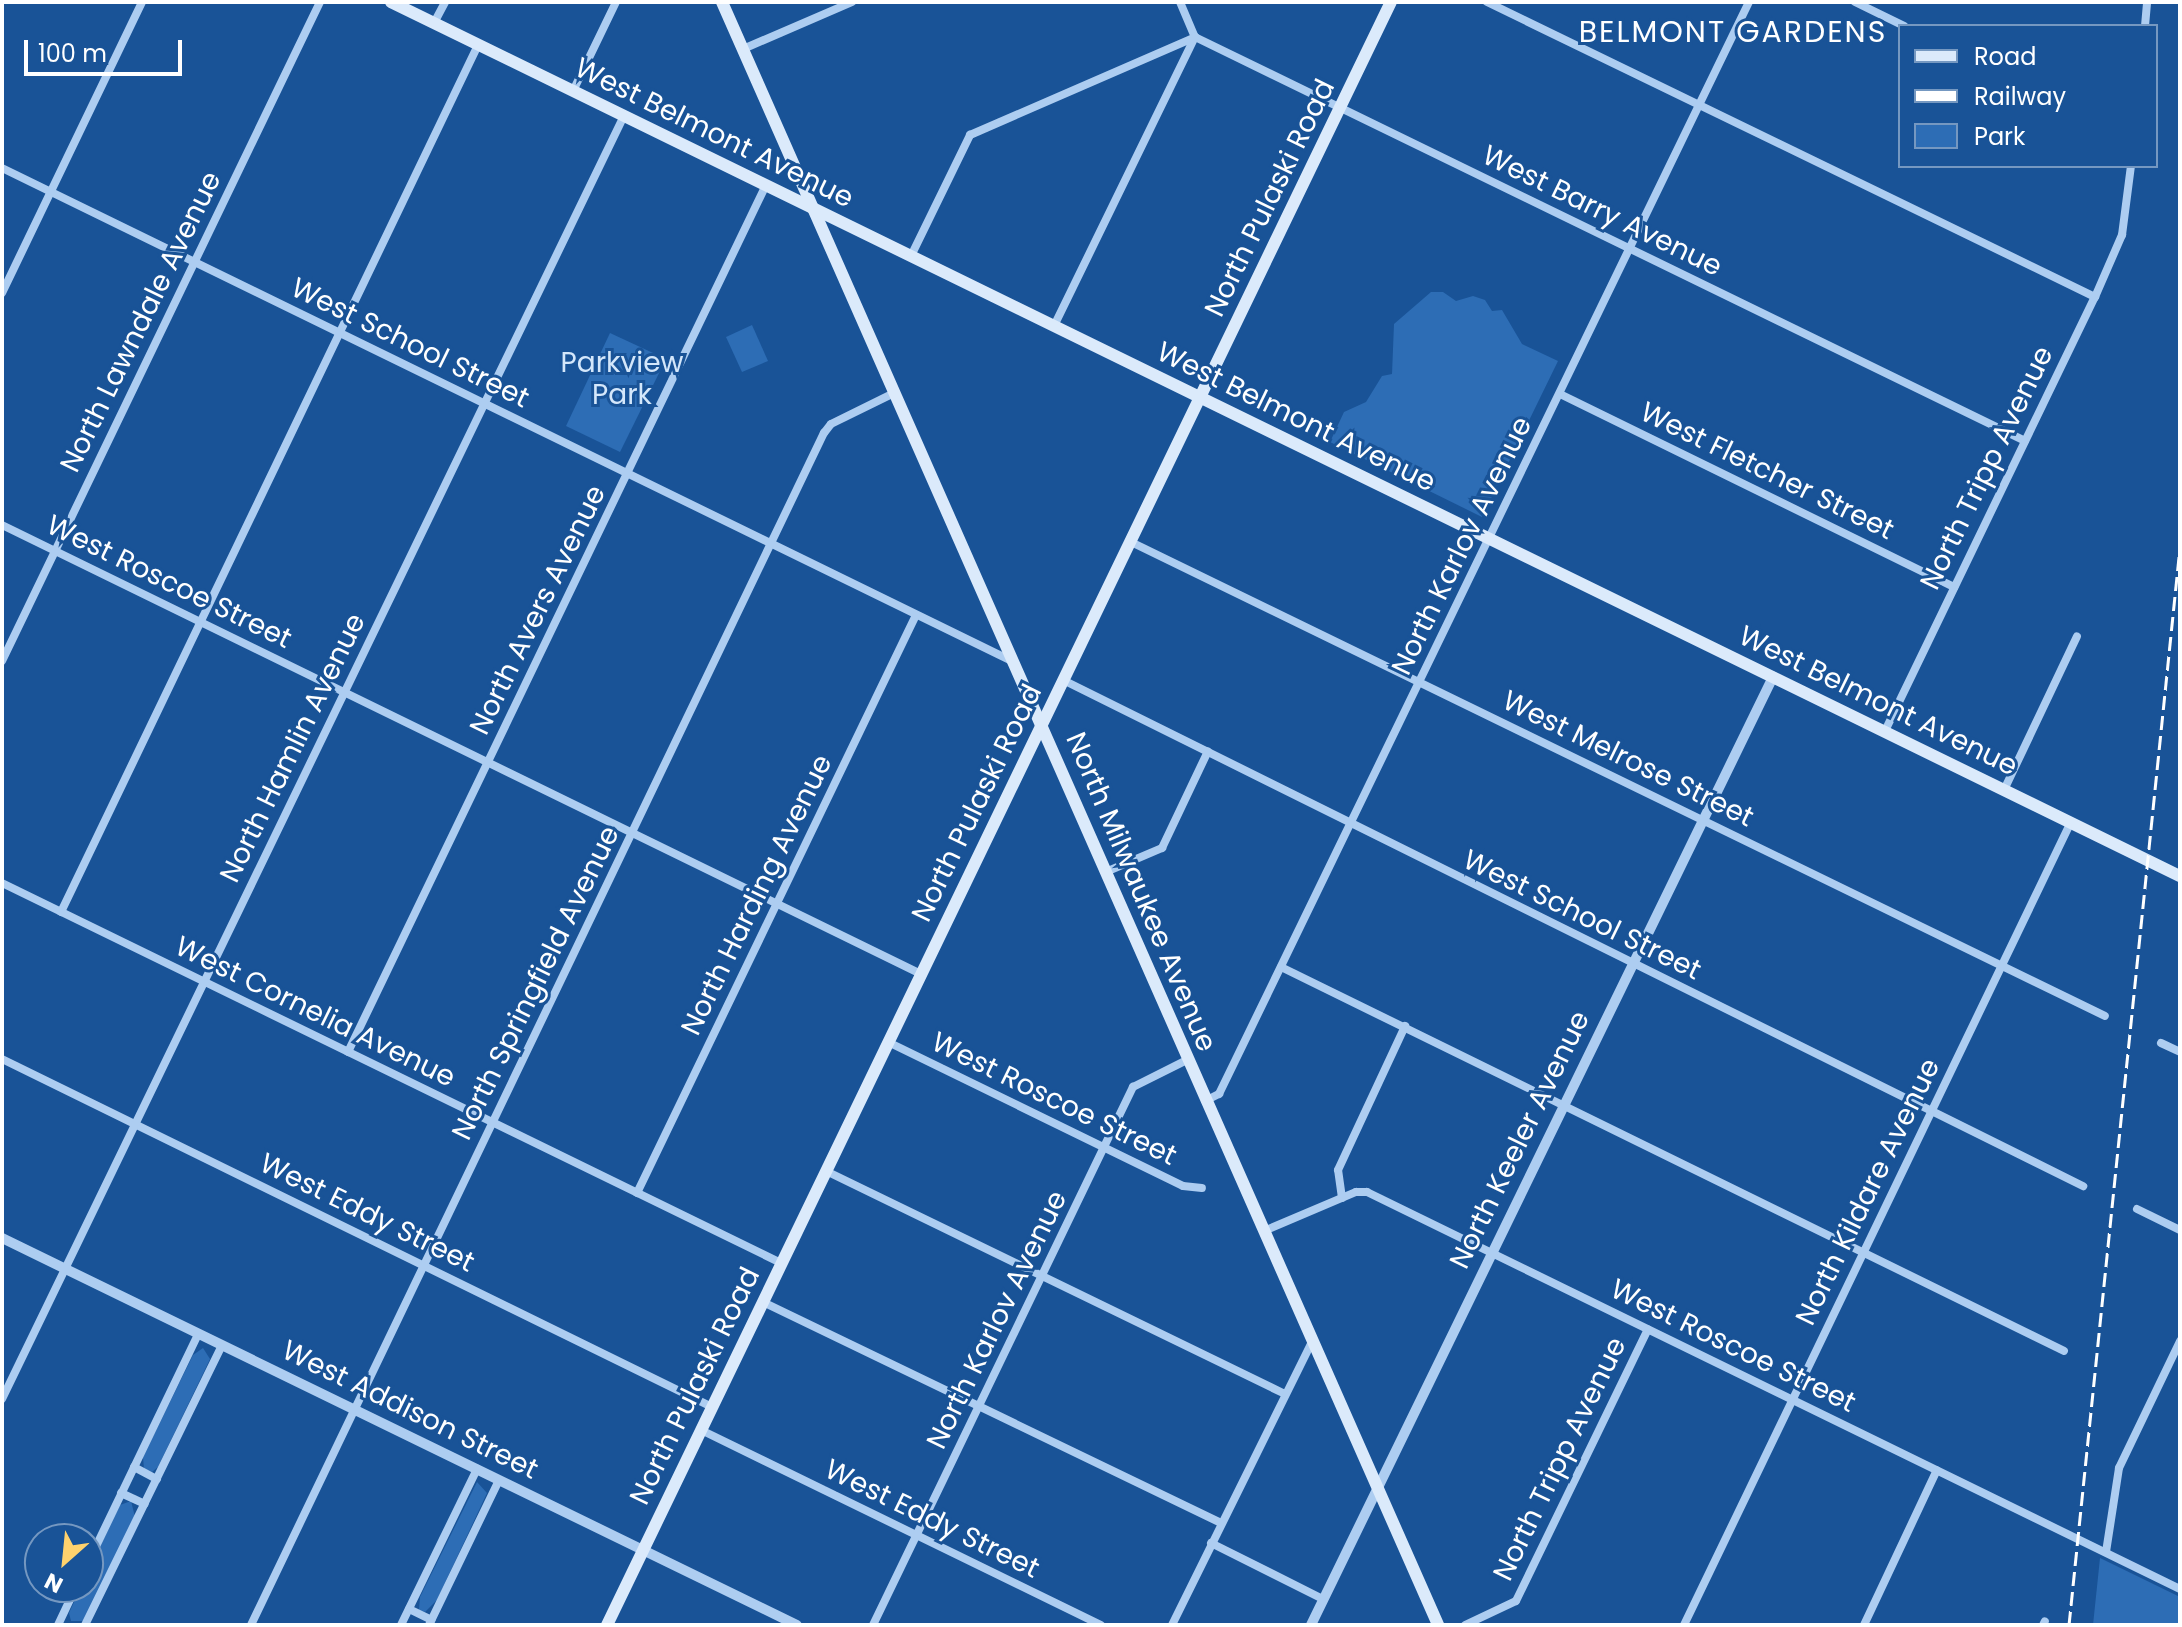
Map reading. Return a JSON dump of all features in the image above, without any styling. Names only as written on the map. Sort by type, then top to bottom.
[{"type":"main road","name":"West Belmont Avenue","points":[[391,2],[2180,876]]},
{"type":"main road","name":"North Milwaukee Avenue","points":[[722,2],[1043,723],[1187,1060],[1438,1625]]},
{"type":"main road","name":"North Pulaski Road","points":[[607,1625],[1391,2]]},
{"type":"street","points":[[2,293],[142,2]]},
{"type":"street","name":"North Lawndale Avenue","points":[[2,661],[320,2]]},
{"type":"street","points":[[434,23],[445,2]]},
{"type":"street","points":[[573,91],[616,2]]},
{"type":"street","points":[[743,49],[852,2]]},
{"type":"street","points":[[1054,326],[1195,37],[1180,2]]},
{"type":"street","points":[[1487,2],[2095,297]]},
{"type":"street","name":"North Karlov Avenue","points":[[1205,1101],[1219,1094],[1749,2]]},
{"type":"street","points":[[1855,2],[1900,24]]},
{"type":"street","points":[[2145,24],[2147,2]]},
{"type":"street","points":[[911,256],[970,135],[1195,37]]},
{"type":"street","name":"West Barry Avenue","points":[[1195,37],[2025,441]]},
{"type":"street","points":[[61,912],[478,45]]},
{"type":"street","name":"North Hamlin Avenue","points":[[2,1399],[624,116]]},
{"type":"street","name":"West School Street","points":[[2,168],[1015,662]]},
{"type":"street","name":"North Tripp Avenue","points":[[1885,731],[2095,297],[2125,222],[2131,168]]},
{"type":"street","name":"North Avers Avenue","points":[[348,1052],[766,185]]},
{"type":"street","name":"North Springfield Avenue","points":[[251,1625],[827,428],[894,393]]},
{"type":"street","name":"West Fletcher Street","points":[[1560,394],[1954,587]]},
{"type":"street","name":"West Roscoe Street","points":[[2,525],[921,974]]},
{"type":"street","name":"West Melrose Street","points":[[1131,542],[2105,1016]]},
{"type":"street","name":"North Harding Avenue","points":[[637,1193],[916,615]]},
{"type":"street","points":[[2004,790],[2077,636]]},
{"type":"street","name":"North Keeler Avenue","points":[[1311,1625],[1773,677]]},
{"type":"street","name":"West School Street","points":[[1063,680],[2083,1186]]},
{"type":"street","points":[[1108,871],[1162,848],[1208,751]]},
{"type":"street","name":"North Kildare Avenue","points":[[1684,1625],[2071,822]]},
{"type":"street","name":"West Cornelia Avenue","points":[[2,883],[781,1263]]},
{"type":"street","points":[[1281,967],[1405,1026],[1563,1108],[2064,1351]]},
{"type":"street","points":[[1342,1198],[1338,1170],[1405,1026]]},
{"type":"street","name":"West Roscoe Street","points":[[888,1042],[1183,1186],[1202,1188]]},
{"type":"street","points":[[2161,1043],[2180,1052]]},
{"type":"street","name":"West Eddy Street","points":[[2,1059],[712,1407]]},
{"type":"street","name":"North Karlov Avenue","points":[[873,1625],[1133,1087],[1187,1060]]},
{"type":"street","points":[[826,1171],[1283,1393]]},
{"type":"street","name":"West Roscoe Street","points":[[1264,1231],[1342,1198],[1367,1192],[2180,1589]]},
{"type":"street","points":[[2137,1209],[2180,1230]]},
{"type":"street","name":"West Addison Street","points":[[2,1238],[797,1625]]},
{"type":"street","points":[[763,1302],[1221,1523]]},
{"type":"street","name":"North Tripp Avenue","points":[[1465,1625],[1516,1601],[1648,1329]]},
{"type":"street","points":[[104,1529],[198,1334]]},
{"type":"street","points":[[1172,1625],[1283,1393],[1313,1340]]},
{"type":"street","points":[[2106,1552],[2119,1468],[2180,1341]]},
{"type":"street","points":[[85,1625],[222,1345]]},
{"type":"street","name":"West Eddy Street","points":[[701,1430],[1101,1625]]},
{"type":"street","points":[[134,1467],[157,1479]]},
{"type":"street","points":[[401,1625],[477,1469]]},
{"type":"street","points":[[1864,1625],[1937,1470]]},
{"type":"street","points":[[409,1609],[431,1622],[499,1480]]},
{"type":"street","points":[[121,1493],[145,1504]]},
{"type":"street","points":[[1211,1543],[1323,1599]]},
{"type":"street","points":[[61,1624],[70,1603]]},
{"type":"green space","points":[[1431,292],[1443,292],[1456,301],[1473,296],[1485,300],[1492,311],[1502,310],[1522,344],[1558,361],[1482,517],[1330,442],[1344,412],[1366,402],[1382,376],[1392,374],[1394,324]]},
{"type":"green space","points":[[752,325],[768,361],[742,372],[726,337]]},
{"type":"green space","name":"Parkview Park","points":[[610,333],[666,359],[620,452],[566,426]]},
{"type":"green space","points":[[203,1348],[210,1359],[158,1467],[152,1472],[144,1469],[143,1457],[193,1355]]},
{"type":"green space","points":[[477,1482],[487,1493],[437,1600],[425,1612],[419,1610],[420,1597]]},
{"type":"green space","points":[[131,1501],[135,1517],[104,1580],[104,1538],[120,1505]]},
{"type":"green space","points":[[2100,1558],[2180,1597],[2180,1625],[2093,1625]]},
{"type":"green space","points":[[74,1603],[93,1603],[84,1621],[71,1621],[69,1613]]},
{"type":"railway","points":[[2069,1625],[2180,547]]},
{"type":"district","name":"BELMONT GARDENS","points":[[1733,32]]}]
